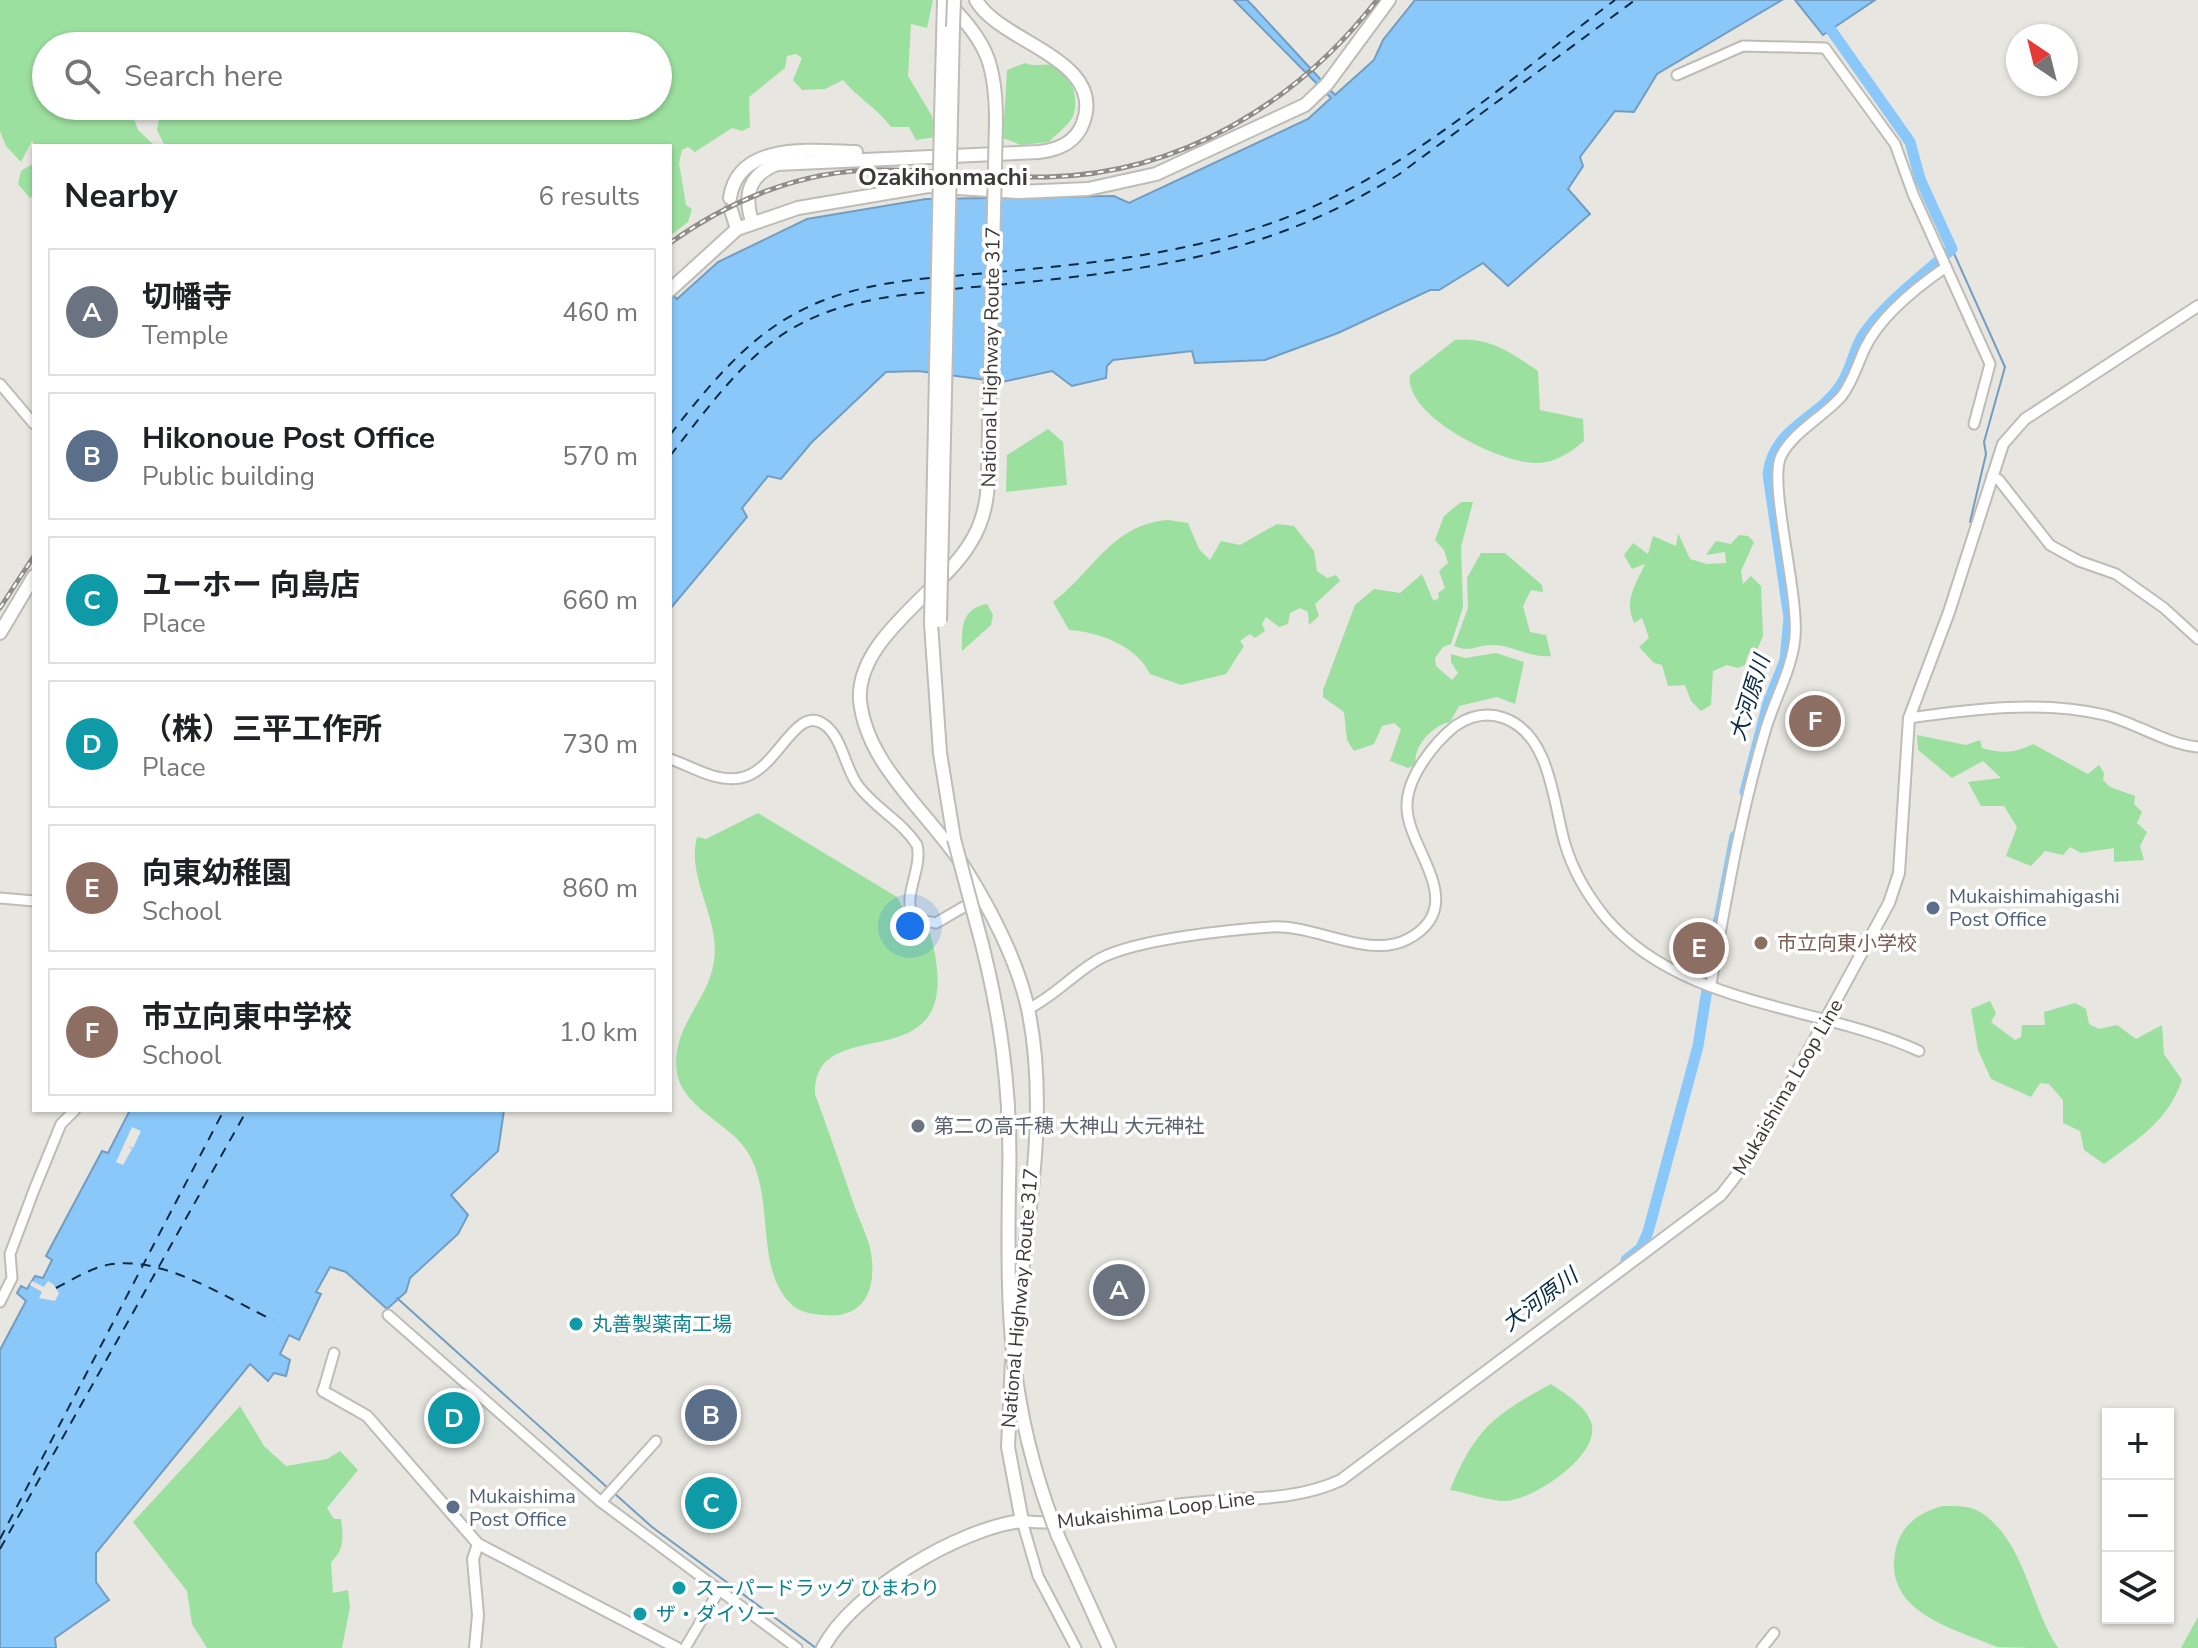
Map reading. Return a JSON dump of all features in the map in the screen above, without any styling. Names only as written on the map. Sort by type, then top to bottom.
[{"type":"highway","points":[[945,0],[948,27],[936,623],[938,735],[954,839],[998,1009],[1007,1069],[1008,1317],[1018,1405],[1025,1440],[1058,1536],[1109,1648]]},
{"type":"highway","name":"National Highway Route 317","points":[[945,0],[977,34],[990,57],[995,84],[985,510],[969,547],[881,643],[866,668],[860,696],[872,744],[956,857],[982,898],[1011,956],[1028,1009],[1037,1112],[1007,1426],[1022,1521]]},
{"type":"highway","points":[[948,27],[954,0]]},
{"type":"highway","points":[[752,221],[748,206],[750,188],[760,172],[777,164],[1056,150],[1077,135],[1085,114],[1083,90],[1068,68],[996,23],[976,0]]},
{"type":"highway","points":[[672,288],[737,229],[752,221],[798,208],[896,189],[951,186],[1041,192],[1129,182],[1241,136],[1305,105],[1324,87],[1389,0]]},
{"type":"highway","points":[[737,229],[731,204],[741,172],[764,156],[778,153],[963,154]]},
{"type":"highway","points":[[0,633],[32,579]]},
{"type":"highway","points":[[823,1647],[857,1605],[942,1547],[972,1532],[1022,1521]]},
{"type":"main road","name":"Mukaishima Loop Line","points":[[1022,1521],[1077,1523],[1167,1505],[1300,1494],[1341,1480],[1721,1195],[1750,1158],[1897,883],[1909,718],[1953,600],[2003,444],[2025,419],[2198,306]]},
{"type":"main road","points":[[323,1391],[367,1416],[478,1544],[677,1648]]},
{"type":"main road","points":[[475,1648],[478,1615],[473,1559],[478,1544]]},
{"type":"street","points":[[1677,75],[1743,46],[1819,45],[1825,48],[1895,144],[1990,364],[1974,424]]},
{"type":"street","points":[[1711,984],[1728,884],[1754,772],[1764,734],[1791,665],[1795,634],[1790,559],[1777,485],[1777,466],[1788,445],[1840,398],[1852,381],[1870,340],[1917,287],[1946,267]]},
{"type":"street","points":[[0,384],[32,422]]},
{"type":"street","points":[[1992,476],[1999,480],[2050,545],[2079,561],[2116,574],[2198,639]]},
{"type":"street","points":[[1909,718],[1992,706],[2077,712],[2103,715],[2198,747]]},
{"type":"street","points":[[1028,1009],[1044,1001],[1103,957],[1137,947],[1289,926],[1380,947],[1412,937],[1429,918],[1435,896],[1432,874],[1410,821],[1407,806],[1412,784],[1428,756],[1446,735],[1463,721],[1485,714],[1513,721],[1532,737],[1543,761],[1571,860],[1604,916],[1642,951],[1711,984],[1759,1002],[1885,1036],[1919,1051]]},
{"type":"street","points":[[672,760],[716,778],[741,778],[771,761],[796,726],[810,721],[822,723],[833,735],[860,789],[917,845],[917,872],[909,904],[914,919],[936,923],[982,898]]},
{"type":"street","points":[[0,898],[32,901]]},
{"type":"street","points":[[0,1302],[14,1273],[5,1252],[61,1124],[73,1112]]},
{"type":"street","points":[[388,1315],[602,1499],[797,1648]]},
{"type":"street","points":[[323,1391],[334,1353]]},
{"type":"street","points":[[602,1499],[656,1441]]},
{"type":"street","points":[[1022,1521],[1038,1576],[1076,1648]]},
{"type":"street","points":[[685,1648],[720,1589]]},
{"type":"street","points":[[1762,1648],[1774,1633]]},
{"type":"green space","points":[[0,0],[933,0],[927,28],[911,24],[908,76],[932,116],[935,137],[916,140],[909,127],[891,127],[843,80],[825,89],[802,90],[793,80],[802,58],[796,54],[787,56],[785,68],[749,97],[750,127],[742,131],[732,128],[695,152],[688,147],[682,150],[679,163],[686,205],[692,209],[688,222],[672,234],[672,144],[164,144],[157,130],[159,120],[672,120],[672,32],[32,32],[32,120],[134,120],[138,130],[153,144],[34,144],[32,141],[21,162],[6,146],[0,131]]},
{"type":"green space","points":[[1025,63],[1056,66],[1071,82],[1075,97],[1072,118],[1049,142],[1021,145],[1003,138],[1007,70]]},
{"type":"green space","points":[[32,164],[30,198],[18,184],[21,171]]},
{"type":"green space","points":[[1455,340],[1489,343],[1538,371],[1540,410],[1583,419],[1584,441],[1548,462],[1518,461],[1477,446],[1437,421],[1412,391],[1410,375]]},
{"type":"green space","points":[[1048,429],[1063,442],[1067,485],[1006,492],[1007,455]]},
{"type":"green space","points":[[1461,502],[1473,502],[1461,547],[1463,607],[1451,644],[1443,647],[1435,658],[1436,666],[1452,680],[1458,673],[1451,662],[1451,654],[1465,658],[1496,653],[1524,662],[1515,704],[1497,697],[1459,706],[1450,722],[1437,727],[1425,738],[1417,751],[1416,765],[1408,768],[1390,761],[1401,729],[1394,723],[1382,726],[1374,744],[1354,751],[1347,740],[1344,712],[1323,697],[1323,690],[1355,605],[1374,589],[1400,593],[1422,574],[1434,601],[1439,598],[1438,593],[1445,588],[1439,571],[1448,563],[1444,550],[1435,540],[1444,516]]},
{"type":"green space","points":[[1168,520],[1188,523],[1199,549],[1210,560],[1221,541],[1240,545],[1277,524],[1294,526],[1314,551],[1317,571],[1327,578],[1336,575],[1340,581],[1315,604],[1319,616],[1309,625],[1308,612],[1300,608],[1290,613],[1288,624],[1279,627],[1266,617],[1262,624],[1265,631],[1255,638],[1250,634],[1240,641],[1244,646],[1226,674],[1181,685],[1150,674],[1136,655],[1115,642],[1069,630],[1053,602],[1104,551],[1132,530]]},
{"type":"green space","points":[[1678,533],[1690,559],[1707,564],[1726,563],[1725,552],[1706,555],[1716,541],[1731,544],[1739,535],[1748,536],[1754,542],[1741,571],[1743,584],[1751,576],[1761,586],[1763,636],[1757,650],[1748,654],[1745,665],[1738,668],[1727,665],[1713,671],[1711,705],[1701,711],[1691,701],[1685,685],[1668,686],[1662,665],[1654,663],[1639,647],[1649,638],[1642,618],[1634,623],[1631,614],[1630,599],[1645,564],[1632,569],[1624,555],[1633,543],[1648,554],[1653,536],[1676,546]]},
{"type":"green space","points":[[1481,553],[1505,553],[1542,585],[1543,592],[1531,590],[1523,606],[1530,632],[1546,635],[1551,656],[1499,646],[1469,649],[1454,646],[1468,608],[1467,578]]},
{"type":"green space","points":[[987,604],[993,615],[991,625],[962,651],[967,615]]},
{"type":"green space","points":[[1917,735],[1966,745],[1980,740],[1982,748],[2002,752],[2033,744],[2088,774],[2099,765],[2104,773],[2103,780],[2110,787],[2135,796],[2134,804],[2142,812],[2137,823],[2147,832],[2140,846],[2144,860],[2114,862],[2114,848],[2081,853],[2070,847],[2063,855],[2045,851],[2031,866],[2006,856],[2017,827],[2004,806],[1981,806],[1968,782],[2001,778],[1983,761],[1952,778],[1918,750]]},
{"type":"green space","points":[[758,813],[897,897],[910,921],[930,933],[938,982],[930,1013],[912,1031],[838,1053],[821,1068],[815,1094],[868,1240],[872,1260],[868,1294],[856,1309],[836,1315],[801,1310],[790,1303],[779,1287],[768,1249],[764,1207],[755,1166],[737,1139],[687,1095],[677,1073],[679,1042],[705,989],[714,961],[713,930],[696,868],[697,837],[706,839]]},
{"type":"green space","points":[[1990,1001],[1996,1013],[1991,1022],[2015,1040],[2021,1037],[2022,1025],[2045,1025],[2044,1012],[2075,1003],[2086,1009],[2089,1024],[2099,1029],[2117,1025],[2136,1039],[2162,1025],[2164,1054],[2182,1080],[2169,1107],[2150,1128],[2104,1164],[2084,1150],[2080,1131],[2063,1123],[2063,1100],[2049,1084],[2040,1083],[2031,1097],[1991,1079],[1978,1050],[1971,1009]]},
{"type":"green space","points":[[1551,1384],[1579,1405],[1591,1422],[1592,1435],[1587,1448],[1576,1461],[1548,1484],[1518,1499],[1499,1501],[1450,1490],[1468,1452],[1488,1426],[1515,1405]]},
{"type":"green space","points":[[240,1406],[264,1446],[286,1466],[327,1459],[340,1451],[358,1470],[327,1508],[334,1519],[341,1519],[342,1525],[341,1548],[331,1562],[333,1593],[348,1590],[350,1607],[342,1648],[207,1648],[192,1624],[187,1591],[133,1522]]},
{"type":"green space","points":[[1943,1506],[1971,1508],[1995,1524],[2017,1557],[2048,1632],[2058,1648],[1997,1647],[1941,1624],[1910,1602],[1899,1588],[1894,1570],[1896,1548],[1913,1520]]},
{"type":"green space","points":[[2198,1617],[2198,1648],[2181,1648]]},
{"type":"water","points":[[1234,0],[1247,0],[1335,95],[1374,60],[1383,40],[1415,0],[1782,0],[1657,74],[1634,112],[1615,111],[1580,157],[1583,166],[1568,189],[1590,214],[1508,286],[1483,263],[1439,290],[1430,290],[1338,333],[1265,360],[1195,363],[1192,351],[1113,360],[1107,366],[1106,378],[1072,386],[1052,371],[1002,382],[918,371],[886,372],[811,443],[781,479],[768,476],[742,508],[747,517],[672,607],[672,294],[677,299],[718,262],[807,219],[926,199],[1114,196],[1129,203],[1308,119],[1331,98]]},
{"type":"water","points":[[1795,0],[1875,0],[1823,35]]},
{"type":"water","points":[[129,1112],[504,1112],[498,1151],[451,1195],[468,1215],[458,1234],[410,1278],[406,1292],[387,1309],[346,1272],[330,1267],[316,1292],[321,1294],[299,1340],[289,1335],[280,1354],[290,1360],[286,1376],[274,1373],[268,1381],[250,1364],[96,1553],[96,1582],[109,1600],[55,1638],[56,1648],[0,1648],[0,1350],[26,1301],[17,1293],[21,1286],[27,1289],[35,1276],[43,1278],[52,1260],[46,1256],[102,1151],[108,1153]]},
{"type":"pier","points":[[132,1127],[141,1131],[133,1148],[128,1146],[132,1149],[123,1165],[116,1162]]},
{"type":"pier","points":[[32,1281],[44,1287],[48,1281],[53,1284],[59,1293],[55,1301],[39,1298],[42,1292],[30,1285]]},
{"type":"waterway","name":"大河原川","points":[[1745,792],[1768,703],[1785,660],[1789,618],[1768,474],[1772,458],[1787,435],[1831,398],[1840,386],[1863,335],[1872,323],[1893,300],[1952,249],[1920,179],[1910,142],[1831,30]]},
{"type":"waterway","points":[[1952,249],[2005,367],[1984,442],[1986,454],[1970,522]]},
{"type":"waterway","name":"大河原川","points":[[1715,941],[1735,836]]},
{"type":"waterway","name":"大河原川","points":[[1626,1260],[1641,1248],[1648,1232],[1698,1046],[1709,977]]},
{"type":"waterway","points":[[397,1298],[609,1489]]},
{"type":"waterway","points":[[614,1493],[652,1527],[816,1648]]},
{"type":"ferry route","points":[[997,272],[1183,248],[1272,223],[1316,205],[1359,184],[1426,143],[1615,0]]},
{"type":"ferry route","points":[[997,285],[1156,265],[1253,242],[1300,225],[1349,203],[1398,175],[1635,0]]},
{"type":"ferry route","points":[[954,276],[987,273]]},
{"type":"ferry route","points":[[672,433],[726,369],[752,343],[780,322],[845,293],[931,278]]},
{"type":"ferry route","points":[[953,289],[986,286]]},
{"type":"ferry route","points":[[672,453],[726,386],[778,338],[807,321],[841,308],[881,298],[930,292]]},
{"type":"ferry route","points":[[0,1539],[223,1112]]},
{"type":"ferry route","points":[[0,1549],[246,1112]]},
{"type":"ferry route","points":[[56,1288],[97,1268],[132,1263],[195,1281],[273,1320]]},
{"type":"railway","points":[[672,242],[742,201],[768,190],[822,175],[899,170],[1047,177],[1096,173],[1143,163],[1189,147],[1232,126],[1272,100],[1310,71],[1377,0]]},
{"type":"railway","points":[[0,608],[32,559]]},
{"type":"place","name":"市立向東中学校","points":[[1815,721]]},
{"type":"place","name":"Mukaishimahigashi Post Office","points":[[1933,908]]},
{"type":"place","name":"市立向東小学校","points":[[1761,943]]},
{"type":"place","name":"向東幼稚園","points":[[1699,948]]},
{"type":"place","name":"第二の高千穂 大神山 大元神社","points":[[918,1126]]},
{"type":"place","name":"切幡寺","points":[[1119,1290]]},
{"type":"place","name":"丸善製薬南工場","points":[[576,1324]]},
{"type":"place","name":"Hikonoue Post Office","points":[[711,1415]]},
{"type":"place","name":"（株）三平工作所","points":[[454,1418]]},
{"type":"place","name":"ユーホー 向島店","points":[[711,1503]]},
{"type":"place","name":"Mukaishima Post Office","points":[[453,1507]]},
{"type":"place","name":"スーパードラッグ ひまわり","points":[[679,1588]]},
{"type":"place","name":"ザ・ダイソー","points":[[640,1614]]},
{"type":"district","name":"Ozakihonmachi","points":[[943,177]]}]
